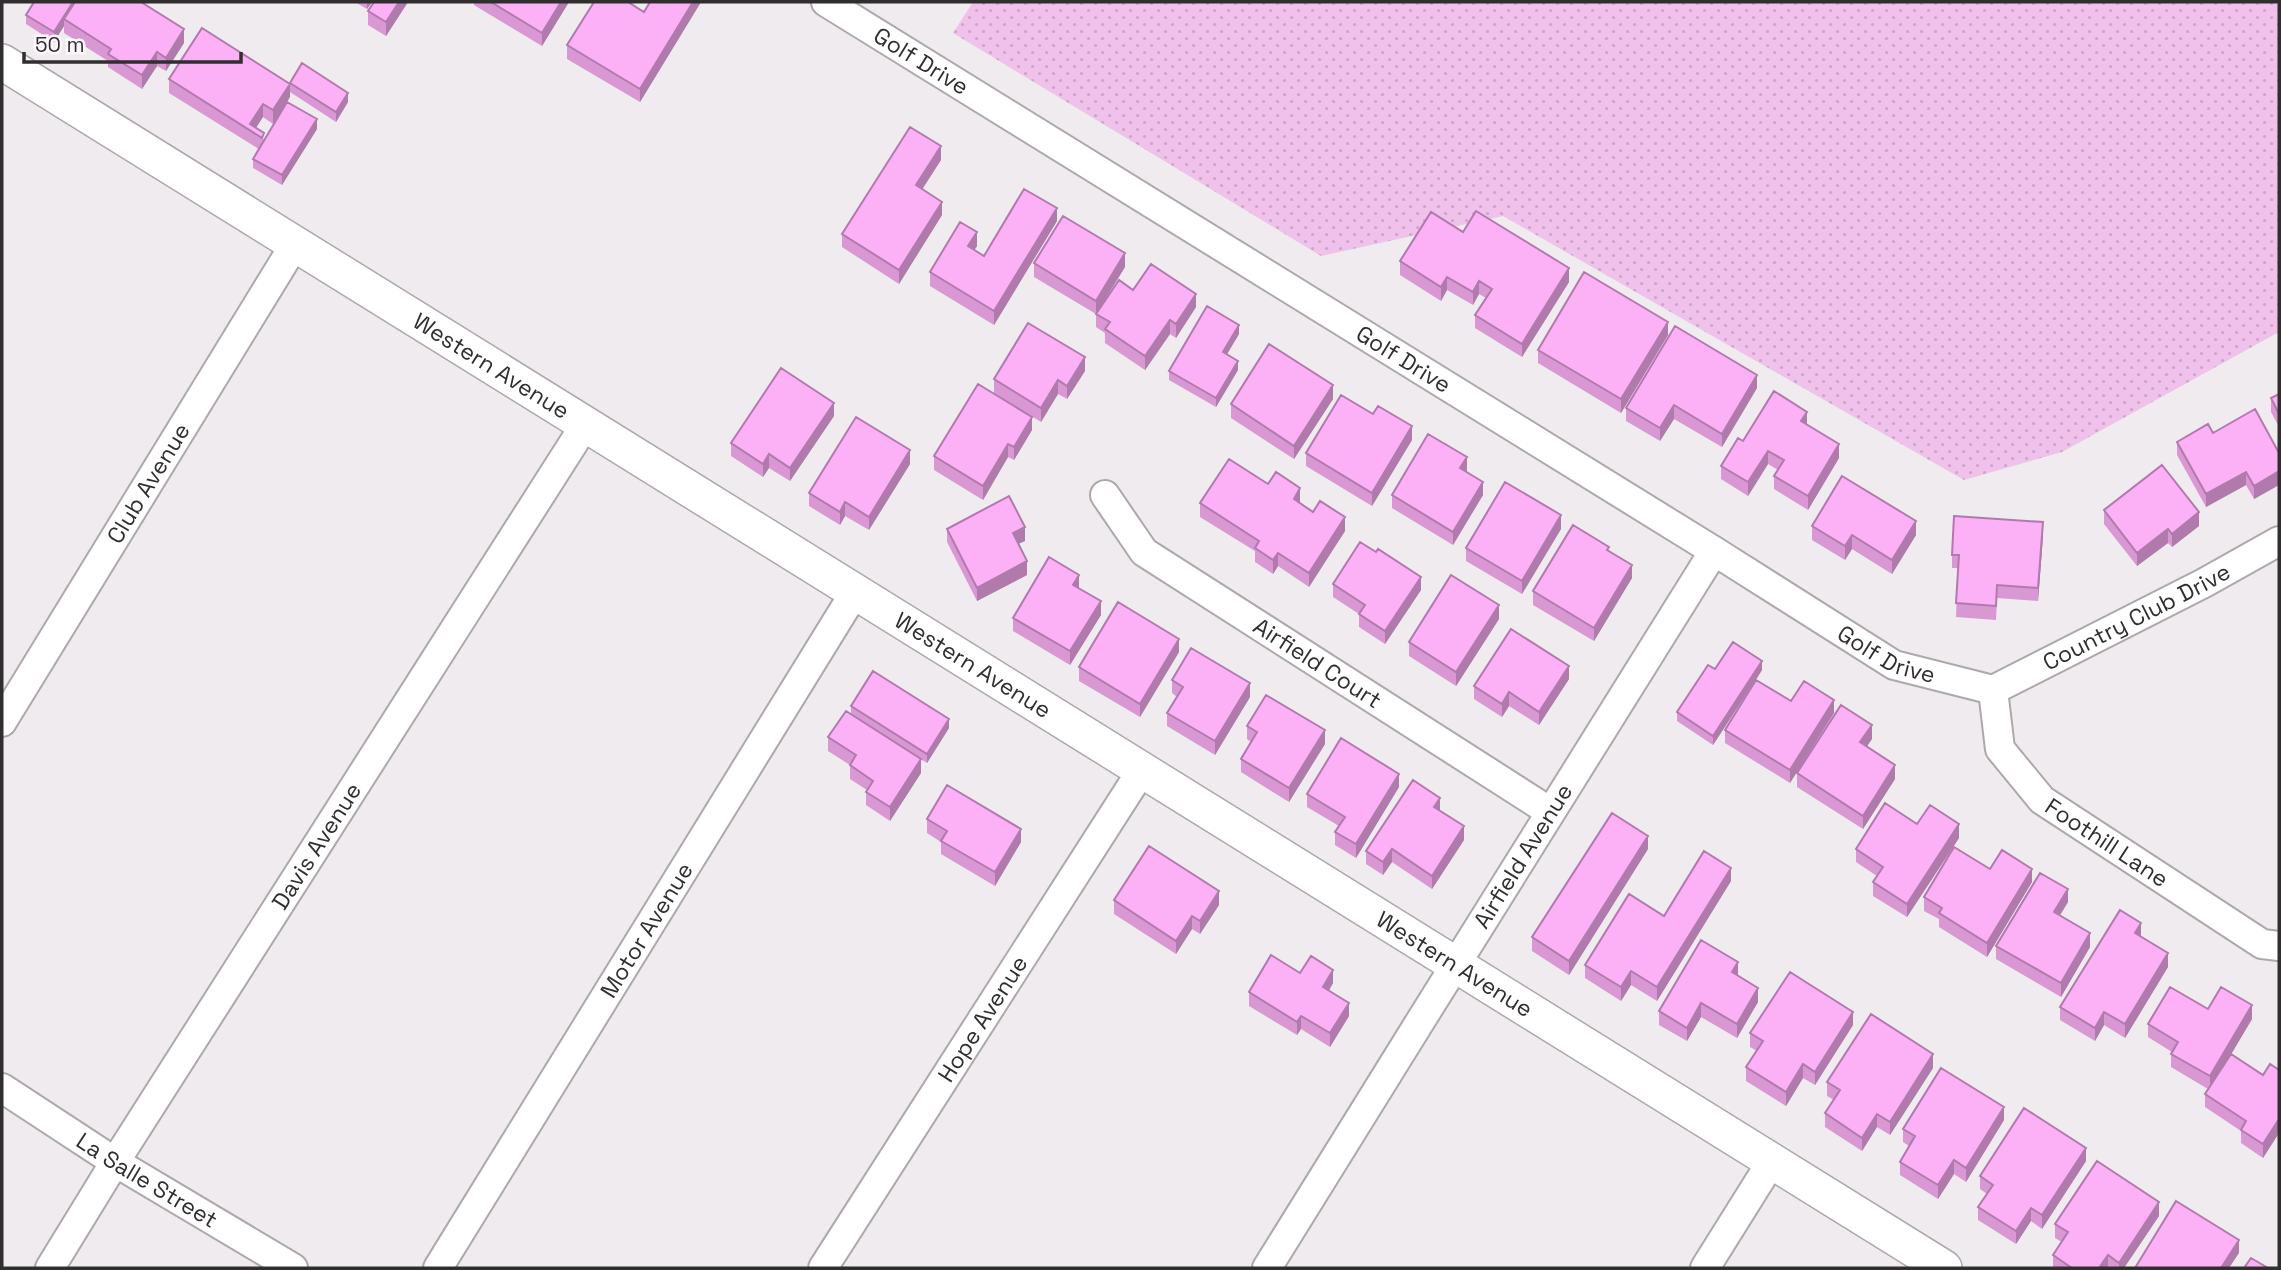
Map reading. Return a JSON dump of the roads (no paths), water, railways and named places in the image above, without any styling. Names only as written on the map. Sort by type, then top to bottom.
[{"type":"street","name":"Golf Drive","points":[[826,2],[1894,665],[1993,690]]},
{"type":"street","name":"Western Avenue","points":[[2,62],[1944,1268]]},
{"type":"street","name":"Club Avenue","points":[[2,722],[295,244]]},
{"type":"street","name":"Davis Avenue","points":[[50,1268],[585,425]]},
{"type":"street","name":"Airfield Court","points":[[1105,495],[1144,552],[1549,810]]},
{"type":"street","name":"Country Club Drive","points":[[1993,690],[2204,583],[2279,541]]},
{"type":"street","name":"Airfield Avenue","points":[[1267,1268],[1456,966],[1549,810],[1714,551]]},
{"type":"street","name":"Motor Avenue","points":[[438,1268],[855,592]]},
{"type":"street","name":"Foothill Lane","points":[[1993,690],[2000,749],[2042,800],[2262,944],[2279,946]]},
{"type":"street","name":"Hope Avenue","points":[[823,1268],[1142,770]]},
{"type":"street","name":"La Salle Street","points":[[2,1088],[115,1162],[293,1268]]},
{"type":"street","points":[[1704,1268],[1772,1161]]}]
